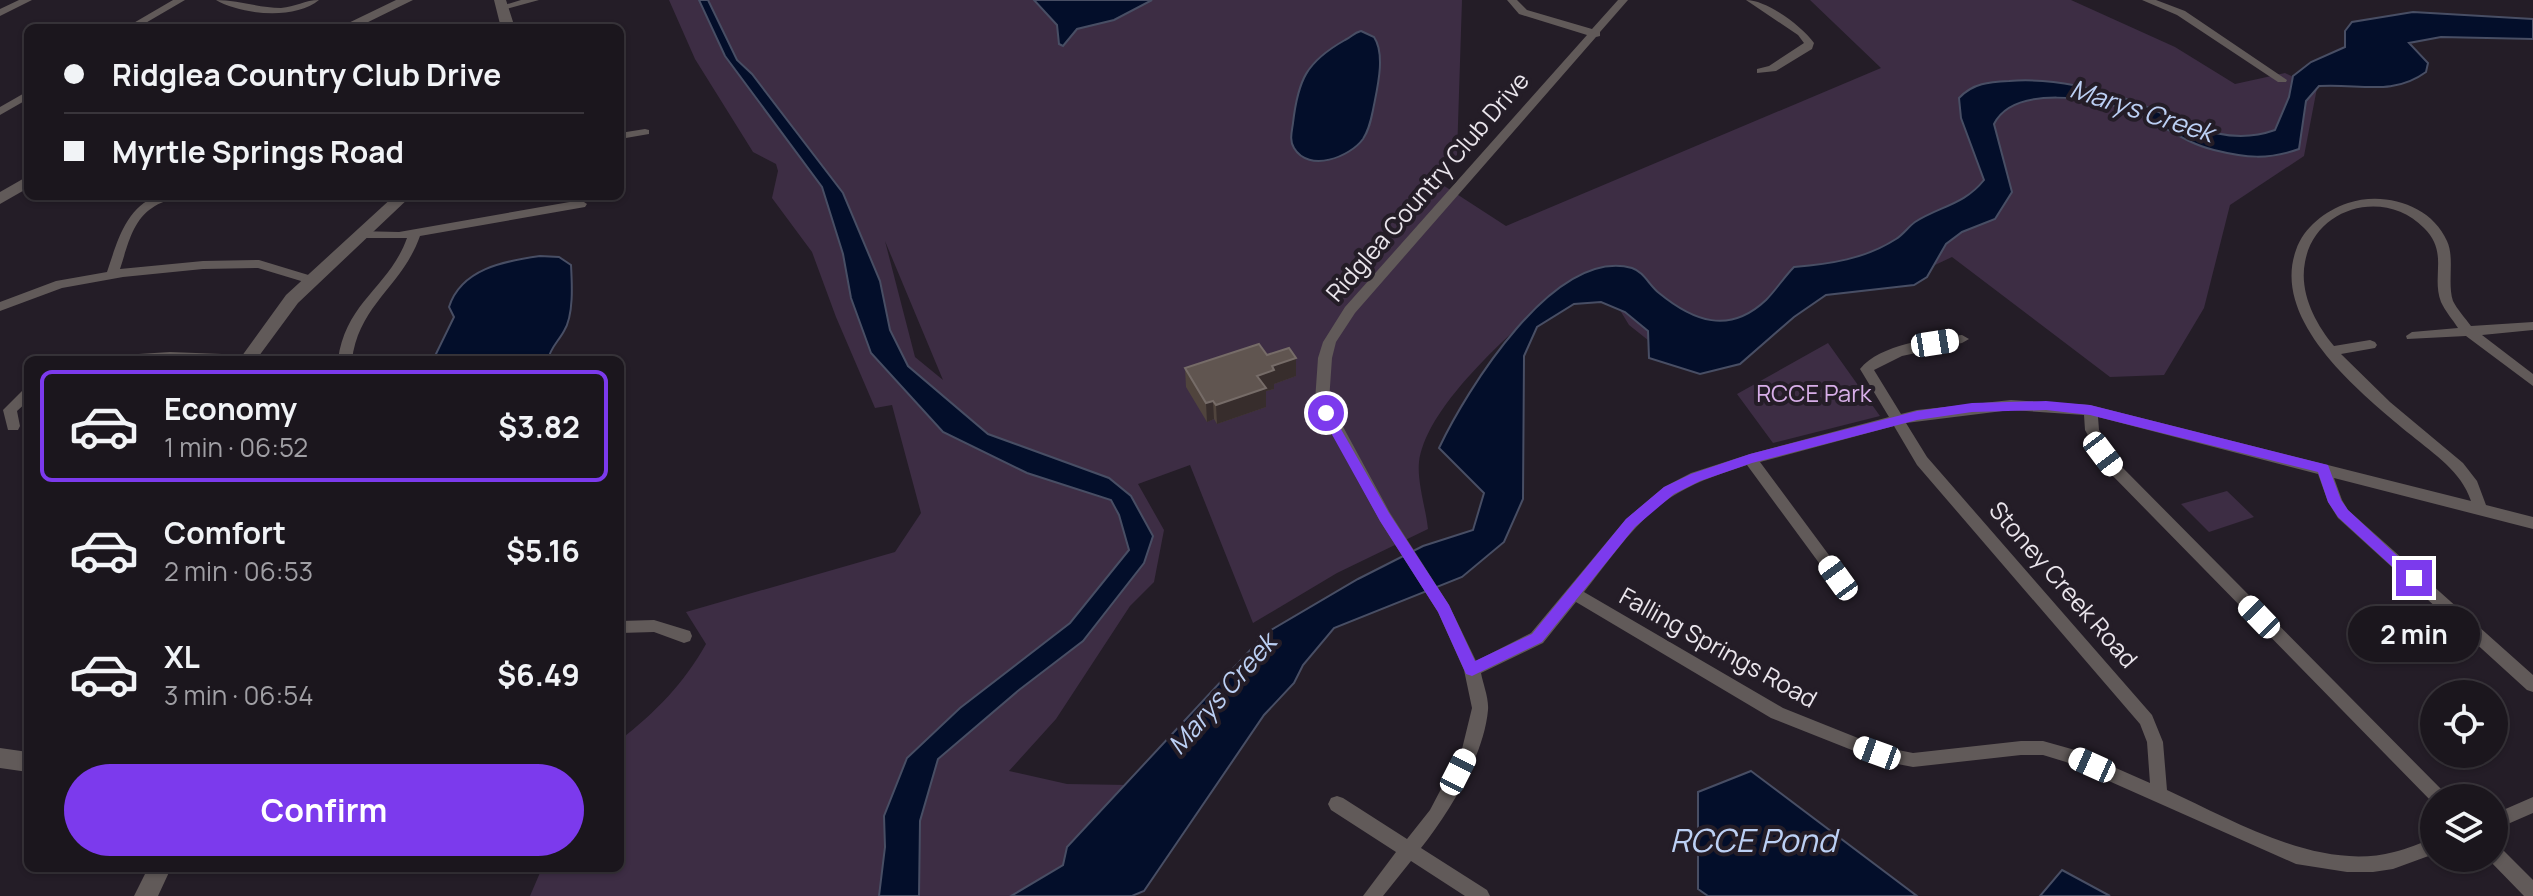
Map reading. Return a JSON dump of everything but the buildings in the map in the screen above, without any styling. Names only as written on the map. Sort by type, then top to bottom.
[{"type":"street","points":[[0,13],[27,0]]},
{"type":"street","points":[[137,24],[180,0]]},
{"type":"street","points":[[226,1],[282,11],[301,8],[314,0]]},
{"type":"street","points":[[354,24],[407,0]]},
{"type":"street","points":[[507,24],[502,3],[534,0]]},
{"type":"street","points":[[1512,0],[1523,12],[1596,34]]},
{"type":"street","name":"Ridglea Country Club Drive","points":[[1372,896],[1436,816],[1470,750],[1480,708],[1472,670],[1444,609],[1385,517],[1322,401],[1325,358],[1330,342],[1350,310],[1623,0]]},
{"type":"street","points":[[1751,0],[1802,33],[1809,43],[1808,47],[1772,69],[1761,71]]},
{"type":"street","points":[[2147,0],[2181,13],[2282,80]]},
{"type":"street","points":[[0,112],[24,97]]},
{"type":"street","points":[[624,135],[645,132]]},
{"type":"street","points":[[0,199],[24,184]]},
{"type":"street","points":[[112,275],[131,221],[141,208],[160,200]]},
{"type":"street","points":[[251,356],[292,299],[399,200]]},
{"type":"street","points":[[2481,511],[2466,475],[2363,386],[2307,320],[2298,265],[2307,236],[2326,216],[2346,207],[2386,202],[2416,214],[2442,242],[2447,301],[2466,329],[2533,381]]},
{"type":"street","points":[[361,234],[388,238],[581,204]]},
{"type":"street","points":[[346,356],[349,330],[404,260],[415,233]]},
{"type":"street","points":[[0,307],[39,290],[112,275],[203,265],[259,264],[311,280]]},
{"type":"street","points":[[2412,336],[2466,329],[2533,326]]},
{"type":"street","name":"Stoney Creek Road","points":[[1962,339],[1915,348],[1872,363],[1867,369],[1922,461],[2146,720],[2155,742],[2159,796]]},
{"type":"street","points":[[2331,351],[2370,345]]},
{"type":"street","points":[[13,426],[10,410],[24,397]]},
{"type":"street","points":[[1472,670],[1537,638],[1647,507],[1696,477],[1750,459],[1917,415],[2011,405],[2090,410],[2533,523]]},
{"type":"street","points":[[2090,410],[2092,430],[2113,467],[2424,784]]},
{"type":"street","points":[[1750,459],[1838,578]]},
{"type":"street","points":[[2324,469],[2335,502],[2343,514],[2533,685]]},
{"type":"street","name":"Falling Springs Road","points":[[1575,594],[1777,713],[1877,753],[1913,760],[2043,748],[2069,755],[2296,856],[2347,864],[2373,864],[2420,851]]},
{"type":"street","points":[[624,627],[654,626],[684,636]]},
{"type":"street","points":[[0,758],[24,761]]},
{"type":"street","points":[[1337,804],[1481,896]]},
{"type":"street","points":[[2508,816],[2533,805]]},
{"type":"street","points":[[2508,867],[2533,893]]},
{"type":"street","points":[[146,896],[158,872]]},
{"type":"green space","points":[[669,0],[1462,0],[1457,155],[1432,178],[1506,226],[1881,68],[1810,0],[2071,0],[2175,47],[2235,84],[2285,73],[2317,88],[2304,156],[2230,205],[2204,308],[2164,375],[2110,377],[1952,257],[1890,286],[1875,281],[1753,314],[1663,352],[1629,325],[1615,302],[1548,299],[1472,373],[1453,395],[1425,440],[1419,470],[1428,529],[1337,573],[1253,623],[1190,465],[1138,484],[1164,530],[1154,582],[1130,606],[1056,719],[1009,771],[1067,784],[1128,785],[1116,793],[1117,826],[1053,896],[530,896],[540,872],[624,872],[624,737],[668,696],[706,644],[686,612],[895,552],[921,513],[892,405],[875,408],[812,252],[772,198],[778,171],[776,164],[753,152],[695,59]],"holes":[[[885,241],[943,380],[915,357]]]},
{"type":"green space","name":"RCCE Park","points":[[1828,343],[1880,416],[1773,443],[1737,394]]},
{"type":"green space","points":[[2227,491],[2254,517],[2209,532],[2181,504]]},
{"type":"water","points":[[699,0],[708,0],[737,60],[752,74],[843,193],[880,281],[890,330],[908,366],[988,434],[1109,478],[1131,496],[1153,536],[1144,563],[1083,641],[938,759],[920,821],[919,896],[879,896],[885,847],[884,816],[907,758],[960,708],[1070,623],[1129,550],[1119,515],[1111,500],[1027,473],[943,432],[871,353],[851,298],[843,254],[822,187],[725,56]]},
{"type":"water","points":[[1034,0],[1152,0],[1114,20],[1077,29],[1063,46],[1059,44],[1057,25]]},
{"type":"water","name":"Marys Creek","points":[[2413,12],[2533,19],[2533,39],[2441,37],[2409,43],[2428,63],[2426,72],[2413,80],[2387,87],[2319,86],[2306,101],[2299,149],[2267,156],[2236,155],[2203,147],[2131,111],[2098,102],[2057,98],[2019,103],[2004,111],[1994,124],[2012,192],[1995,219],[1962,232],[1946,244],[1927,277],[1914,285],[1826,295],[1794,317],[1740,364],[1700,374],[1649,358],[1648,331],[1625,312],[1601,302],[1574,304],[1537,327],[1524,356],[1523,499],[1504,542],[1462,577],[1334,628],[1303,665],[1294,683],[1264,715],[1144,891],[1132,896],[1011,896],[1063,865],[1067,847],[1266,633],[1358,579],[1423,546],[1473,530],[1484,493],[1439,448],[1491,360],[1544,301],[1573,279],[1602,267],[1632,268],[1640,272],[1659,293],[1685,311],[1711,320],[1738,318],[1766,300],[1794,267],[1860,256],[1884,246],[1915,222],[1960,200],[1976,188],[1984,180],[1961,118],[1959,98],[1976,86],[2023,80],[2067,84],[2123,98],[2216,133],[2255,135],[2275,130],[2289,97],[2293,76],[2311,62],[2345,47],[2345,31],[2352,22]]},
{"type":"water","points":[[1361,31],[1374,37],[1380,62],[1368,129],[1363,139],[1349,152],[1329,160],[1309,160],[1294,148],[1291,139],[1301,84],[1321,56]]},
{"type":"water","points":[[540,256],[559,257],[571,265],[569,316],[549,356],[435,356],[454,317],[449,307],[463,284],[486,269]]},
{"type":"water","name":"RCCE Pond","points":[[1751,771],[1917,896],[1708,896],[1698,889],[1698,792]]},
{"type":"water","points":[[2062,870],[2110,896],[2040,896]]},
{"type":"route","points":[[1326,413],[1413,564],[1444,609],[1472,670],[1537,638],[1631,523],[1669,491],[1696,477],[1750,459],[1917,415],[1972,408],[2046,405],[2090,410],[2324,469],[2335,502],[2343,514],[2414,578]]}]
